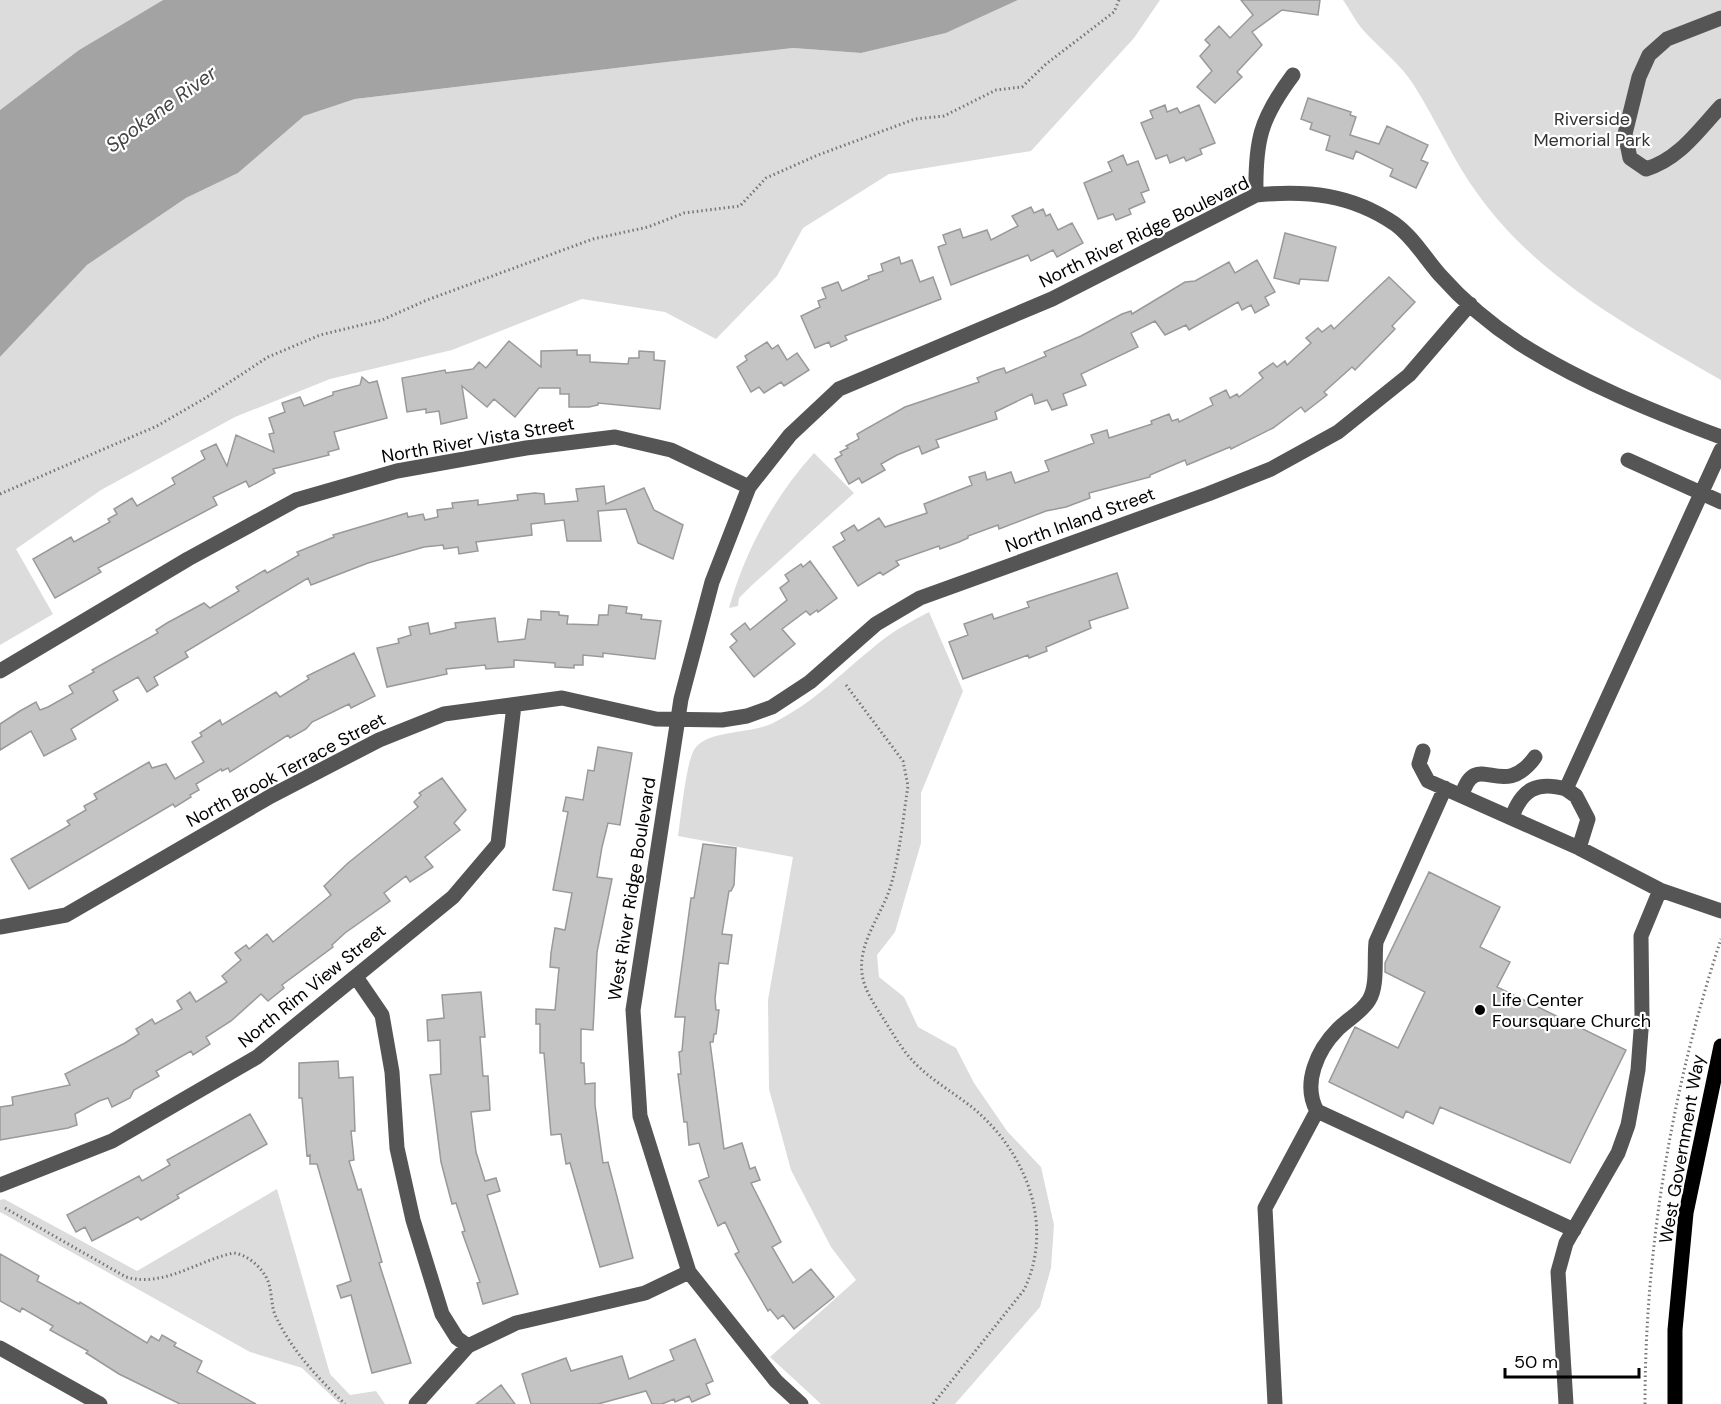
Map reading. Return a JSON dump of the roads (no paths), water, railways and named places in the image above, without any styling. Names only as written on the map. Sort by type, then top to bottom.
[{"type":"main road","name":"West Government Way","points":[[1675,1404],[1675,1330],[1686,1214],[1721,1046]]},
{"type":"street","points":[[1721,18],[1667,39],[1649,55],[1639,77],[1625,134],[1630,158],[1646,169],[1662,164],[1678,153],[1721,106]]},
{"type":"street","points":[[1256,195],[1255,156],[1264,119],[1293,75]]},
{"type":"street","name":"North River Ridge Boulevard","points":[[749,487],[790,435],[839,389],[1052,299],[1256,195],[1318,193],[1395,224],[1470,304],[1493,325],[1564,370],[1721,437]]},
{"type":"street","name":"North Inland Street","points":[[677,719],[722,720],[747,716],[772,707],[810,682],[876,624],[920,598],[1198,498],[1271,469],[1338,432],[1409,375],[1470,304]]},
{"type":"street","name":"North River Vista Street","points":[[0,671],[188,559],[296,500],[397,471],[525,448],[615,437],[671,450],[749,487]]},
{"type":"street","points":[[1566,789],[1721,450]]},
{"type":"street","points":[[1628,460],[1721,502]]},
{"type":"street","name":"West River Ridge Boulevard","points":[[749,487],[711,582],[677,719],[633,1010],[640,1116],[689,1272],[776,1381],[801,1404]]},
{"type":"street","name":"North Brook Terrace Street","points":[[0,927],[66,915],[272,796],[379,740],[444,714],[562,698],[656,719],[677,719]]},
{"type":"street","name":"North Rim View Street","points":[[0,1185],[112,1141],[248,1062],[453,897],[498,844],[514,705]]},
{"type":"street","points":[[1422,752],[1419,764],[1422,774],[1428,781],[1579,848],[1660,891],[1721,911]]},
{"type":"street","points":[[1462,795],[1466,781],[1473,775],[1483,772],[1498,778],[1508,778],[1526,770],[1535,757]]},
{"type":"street","points":[[1512,817],[1520,798],[1540,785],[1566,789],[1576,796],[1588,819],[1579,848]]},
{"type":"street","points":[[1445,788],[1376,942],[1373,967],[1375,986],[1369,1001],[1337,1030],[1322,1051],[1311,1077],[1309,1097],[1317,1112],[1574,1230]]},
{"type":"street","points":[[1566,1404],[1558,1272],[1566,1243],[1618,1153],[1629,1125],[1638,1070],[1642,1017],[1641,936],[1660,891]]},
{"type":"street","points":[[356,977],[382,1015],[392,1072],[397,1148],[413,1220],[442,1314],[457,1338],[468,1346]]},
{"type":"street","points":[[1275,1404],[1265,1208],[1317,1112]]},
{"type":"street","points":[[416,1404],[468,1346],[516,1323],[645,1293],[689,1272]]},
{"type":"street","points":[[0,1348],[100,1404]]},
{"type":"water","name":"Spokane River","points":[[163,0],[1018,0],[946,33],[861,53],[793,48],[667,62],[355,99],[304,116],[238,173],[186,198],[87,265],[0,357],[0,110],[79,50]]},
{"type":"place","name":"Life Center Foursquare Church","points":[[1480,1010]]},
{"type":"park label","name":"Riverside Memorial Park","points":[[1592,129]]}]
